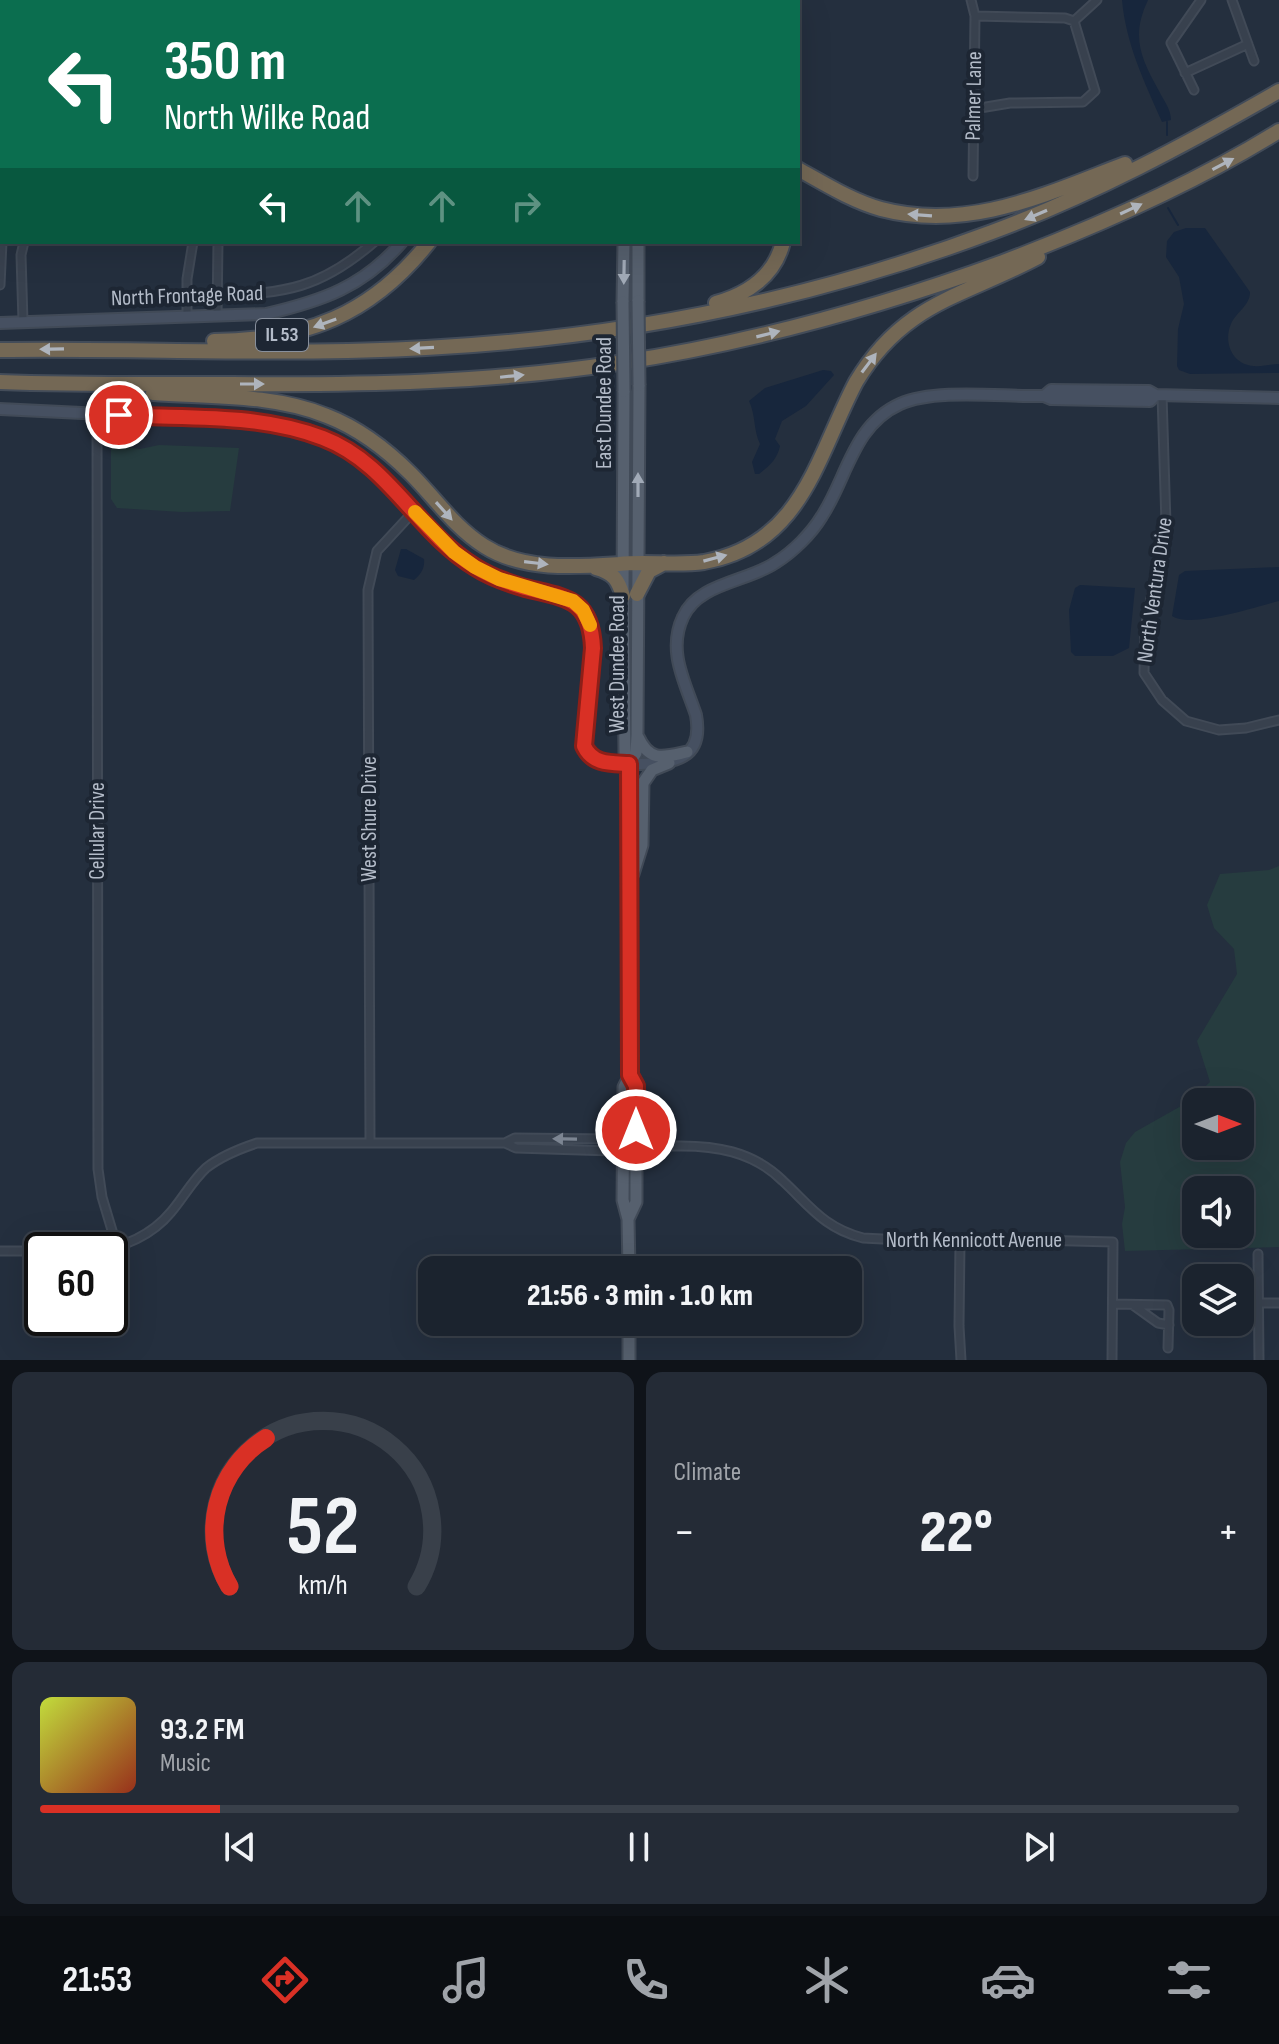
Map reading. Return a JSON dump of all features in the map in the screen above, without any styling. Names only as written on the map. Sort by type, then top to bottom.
[{"type":"highway","points":[[104,349],[425,348],[548,338],[666,322],[832,283],[991,233],[1063,203],[1207,132],[1279,91]]},
{"type":"highway","points":[[62,384],[261,401],[294,405],[325,415],[351,428],[389,454],[452,521],[503,556],[536,564],[588,566],[705,562],[762,539],[794,508],[807,488],[865,366],[897,331],[923,311],[1015,269],[1098,224],[1209,171],[1279,131]]},
{"type":"highway","points":[[800,170],[879,208],[924,216],[973,215],[1052,194],[1188,137],[1207,132]]},
{"type":"highway","points":[[0,382],[295,384],[441,381],[617,363],[724,345],[860,310],[951,281],[1098,224]]},
{"type":"highway","name":"IL 53","points":[[0,350],[104,349],[158,341],[225,341],[298,333],[361,307],[414,262],[428,244]]},
{"type":"highway","points":[[666,322],[703,306],[727,300],[755,284],[767,275],[782,244]]},
{"type":"highway","points":[[588,566],[612,574],[630,595],[649,571],[665,563]]},
{"type":"main road","name":"East Dundee Road","points":[[624,244],[624,391],[631,563]]},
{"type":"main road","name":"East Dundee Road","points":[[631,563],[639,385],[638,244]]},
{"type":"main road","name":"West Dundee Road","points":[[629,1256],[628,1219],[636,1202],[630,1145],[636,1086],[630,1075],[629,764],[625,753],[631,563]]},
{"type":"main road","name":"West Dundee Road","points":[[629,764],[636,753],[637,735],[630,595]]},
{"type":"main road","points":[[637,735],[646,751],[659,757],[687,752]]},
{"type":"main road","points":[[629,886],[642,845],[643,783],[652,770],[669,763]]},
{"type":"main road","points":[[629,1336],[629,1360]]},
{"type":"street","name":"Palmer Lane","points":[[971,0],[975,16],[973,176]]},
{"type":"street","points":[[1074,21],[1097,0]]},
{"type":"street","points":[[1194,90],[1171,43],[1201,0]]},
{"type":"street","points":[[1232,0],[1254,61]]},
{"type":"street","points":[[975,16],[1065,18],[1074,21]]},
{"type":"street","points":[[974,109],[1010,103],[1083,102],[1095,91],[1074,21]]},
{"type":"street","points":[[1185,73],[1248,44]]},
{"type":"street","points":[[0,285],[2,244]]},
{"type":"street","points":[[23,322],[21,255],[24,244]]},
{"type":"street","points":[[187,316],[187,279],[193,244]]},
{"type":"street","points":[[217,316],[218,244]]},
{"type":"street","points":[[217,295],[267,294],[295,287],[329,275],[371,244]]},
{"type":"street","name":"North Frontage Road","points":[[0,323],[266,314],[340,293],[366,276],[400,244]]},
{"type":"street","points":[[0,409],[265,422],[306,432],[343,446],[372,466],[454,552],[475,567],[499,579],[562,596],[583,610],[592,632],[593,648],[584,746],[588,755],[597,761],[629,764],[669,763],[681,759],[693,746],[698,726],[675,650],[680,624],[694,601],[710,591],[775,564],[804,539],[822,515],[857,443],[878,418],[900,404],[928,396],[1044,396],[1051,390],[1149,391],[1159,395],[1279,398]]},
{"type":"street","name":"North Ventura Drive","points":[[1159,395],[1166,524],[1145,628],[1144,673],[1162,700],[1186,721],[1219,730],[1246,728],[1279,720]]},
{"type":"street","name":"Cellular Drive","points":[[97,413],[98,1169],[100,1189],[113,1232]]},
{"type":"street","name":"West Shure Drive","points":[[370,1142],[368,590],[377,551],[414,511]]},
{"type":"street","name":"North Kennicott Avenue","points":[[128,1242],[154,1229],[206,1169],[237,1150],[268,1142],[505,1143],[515,1138],[613,1139],[630,1145],[701,1145],[739,1153],[782,1179],[822,1221],[847,1234],[876,1240],[1113,1242],[1113,1304]]},
{"type":"street","points":[[960,1243],[961,1360]]},
{"type":"street","points":[[0,1251],[24,1251]]},
{"type":"street","points":[[1258,1254],[1259,1360]]},
{"type":"street","points":[[1259,1303],[1279,1303]]},
{"type":"street","points":[[1112,1360],[1113,1304],[1167,1305],[1168,1348]]},
{"type":"street","points":[[1132,1304],[1158,1323],[1169,1325]]},
{"type":"green space","points":[[159,445],[239,448],[230,511],[117,508],[111,499],[111,449],[114,446],[140,449]]},
{"type":"green space","points":[[1279,866],[1279,1247],[1254,1248],[1254,1176],[1182,1176],[1182,1248],[1240,1248],[1125,1251],[1122,1224],[1125,1207],[1120,1162],[1126,1143],[1135,1132],[1182,1106],[1182,1160],[1254,1160],[1254,1088],[1204,1088],[1210,1082],[1197,1041],[1237,974],[1234,949],[1214,928],[1207,905],[1220,874],[1269,870]]},
{"type":"water","points":[[1122,0],[1148,0],[1140,25],[1140,46],[1147,68],[1169,109],[1171,120],[1162,122],[1142,77],[1127,32]]},
{"type":"water","points":[[1186,228],[1205,228],[1250,292],[1248,301],[1233,320],[1229,331],[1231,351],[1246,365],[1279,364],[1279,373],[1190,374],[1179,370],[1178,329],[1184,304],[1179,277],[1166,257],[1167,241],[1174,232]]},
{"type":"water","points":[[823,370],[831,371],[834,375],[806,406],[782,421],[775,439],[780,446],[777,455],[766,468],[755,474],[752,462],[760,444],[749,401],[765,388]]},
{"type":"water","points":[[401,549],[424,559],[422,571],[414,580],[398,576],[395,570]]},
{"type":"water","points":[[1279,567],[1279,601],[1208,619],[1172,616],[1179,575],[1185,571]]},
{"type":"water","points":[[1080,585],[1135,588],[1129,648],[1113,656],[1075,656],[1071,652],[1069,610],[1075,588]]},
{"type":"waterway","points":[[1167,122],[1167,135]]},
{"type":"waterway","points":[[1168,208],[1178,225]]},
{"type":"slow traffic","points":[[415,512],[464,560],[499,579],[573,601],[583,610],[590,625]]},
{"type":"route","points":[[119,415],[265,422],[325,438],[372,466],[464,560],[499,579],[562,596],[583,610],[589,620],[593,648],[584,746],[588,755],[597,761],[629,764],[630,1075],[636,1086],[636,1130]]}]
